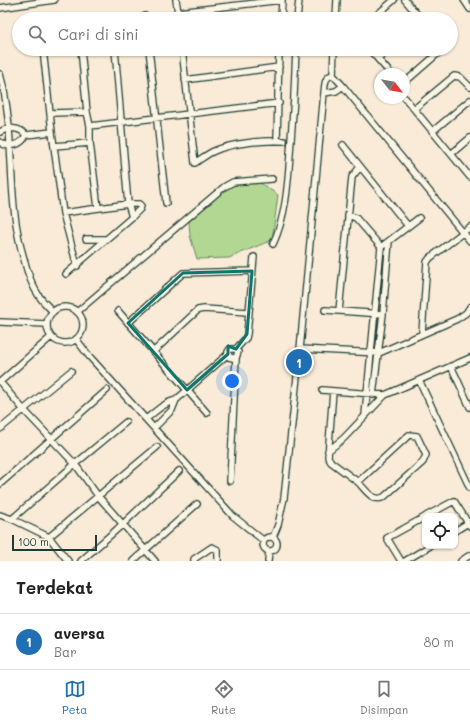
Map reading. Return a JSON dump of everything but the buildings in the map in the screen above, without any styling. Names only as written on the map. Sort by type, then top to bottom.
[{"type":"street","points":[[0,8],[32,2],[54,0]]},
{"type":"street","points":[[176,0],[178,12],[282,0],[281,12]]},
{"type":"street","points":[[298,12],[299,0]]},
{"type":"street","points":[[337,12],[338,0]]},
{"type":"street","points":[[380,12],[394,0]]},
{"type":"street","points":[[406,0],[415,12]]},
{"type":"street","points":[[464,0],[470,9]]},
{"type":"street","points":[[44,56],[63,213],[77,266]]},
{"type":"street","points":[[82,56],[98,208]]},
{"type":"street","points":[[116,56],[128,204],[132,218]]},
{"type":"street","points":[[150,56],[166,203]]},
{"type":"street","points":[[183,56],[195,163],[218,150],[236,145],[284,141]]},
{"type":"street","points":[[277,141],[279,56]]},
{"type":"street","points":[[273,244],[280,226],[287,190],[294,103],[296,56]]},
{"type":"street","points":[[334,56],[333,75],[470,241]]},
{"type":"street","points":[[375,56],[386,68]]},
{"type":"street","points":[[378,59],[382,56]]},
{"type":"street","points":[[410,77],[435,56]]},
{"type":"street","points":[[185,80],[279,67]]},
{"type":"street","points":[[0,74],[8,110],[10,129],[15,225],[27,271],[39,296],[53,312]]},
{"type":"street","points":[[273,536],[278,525],[284,498],[324,93],[326,79],[330,75],[333,75]]},
{"type":"street","points":[[414,109],[454,76],[460,77],[470,87]]},
{"type":"street","points":[[324,93],[336,91],[343,86]]},
{"type":"street","points":[[433,131],[470,100]]},
{"type":"street","points":[[90,126],[279,103]]},
{"type":"street","points":[[410,104],[470,176]]},
{"type":"street","points":[[50,113],[87,112]]},
{"type":"street","points":[[0,132],[10,129],[21,130],[26,135]]},
{"type":"street","points":[[26,135],[52,132]]},
{"type":"street","points":[[0,142],[4,145],[18,144],[22,142],[26,135]]},
{"type":"street","points":[[451,154],[470,138]]},
{"type":"street","points":[[54,146],[90,143]]},
{"type":"street","points":[[343,145],[408,226]]},
{"type":"street","points":[[339,311],[352,177],[360,167]]},
{"type":"street","points":[[77,312],[224,187],[233,182],[272,180]]},
{"type":"street","points":[[63,213],[128,204],[139,204],[142,208],[66,274]]},
{"type":"street","points":[[348,215],[356,218],[381,247],[374,314],[370,395]]},
{"type":"street","points":[[381,247],[419,218]]},
{"type":"street","points":[[422,334],[427,262],[430,258],[470,227]]},
{"type":"street","points":[[86,239],[106,239]]},
{"type":"street","points":[[365,415],[379,353],[389,241]]},
{"type":"street","points":[[154,428],[172,410],[176,400],[228,354],[230,349],[236,349],[246,338],[254,257]]},
{"type":"street","points":[[128,323],[183,273],[252,271]]},
{"type":"street","points":[[300,348],[379,353],[457,319],[466,313],[470,307]]},
{"type":"street","points":[[63,308],[73,309],[77,312],[81,317],[82,328],[81,333],[76,339],[67,343],[61,343],[51,337],[47,324],[53,312],[63,308]]},
{"type":"street","points":[[153,352],[198,310],[204,309],[248,312]]},
{"type":"street","points":[[325,310],[383,314]]},
{"type":"street","points":[[118,311],[207,413]]},
{"type":"street","points":[[0,322],[47,324]]},
{"type":"street","points":[[51,337],[0,382],[23,409],[75,464],[98,496],[155,561]]},
{"type":"street","points":[[76,339],[89,356],[234,516],[264,541]]},
{"type":"street","points":[[230,481],[236,358],[238,352],[236,349]]},
{"type":"street","points":[[228,354],[231,358],[236,358]]},
{"type":"street","points":[[328,451],[344,438],[385,395],[470,358]]},
{"type":"street","points":[[451,366],[470,406]]},
{"type":"street","points":[[0,429],[71,371]]},
{"type":"street","points":[[419,380],[470,488]]},
{"type":"street","points":[[0,484],[107,390]]},
{"type":"street","points":[[322,390],[385,395]]},
{"type":"street","points":[[333,391],[328,457],[331,462],[358,482],[373,498],[380,499],[384,497],[423,462],[426,455],[417,436],[409,435],[358,482]]},
{"type":"street","points":[[146,419],[169,402],[176,400]]},
{"type":"street","points":[[158,409],[165,417]]},
{"type":"street","points":[[12,519],[126,422]]},
{"type":"street","points":[[49,537],[157,447]]},
{"type":"street","points":[[81,561],[179,471]]},
{"type":"street","points":[[432,513],[454,501],[469,525],[458,530]]},
{"type":"street","points":[[133,561],[197,504]]},
{"type":"street","points":[[0,515],[12,519],[49,537],[68,561]]},
{"type":"street","points":[[401,561],[387,538],[422,518]]},
{"type":"street","points":[[273,536],[277,540],[278,546],[274,550],[269,551],[264,548],[264,541],[267,537],[273,536]]},
{"type":"street","points":[[194,561],[194,559],[212,547],[218,550],[218,561]]},
{"type":"street","points":[[405,561],[425,549]]},
{"type":"street","points":[[268,561],[269,551]]},
{"type":"street","points":[[461,561],[470,555]]},
{"type":"highlighted area","points":[[252,271],[247,334],[236,349],[228,346],[228,354],[187,390],[128,323],[183,273]]},
{"type":"green space","points":[[259,182],[278,195],[272,240],[229,258],[197,259],[190,236],[189,222],[223,187]]},
{"type":"place","name":"aversa","points":[[299,362]]}]
